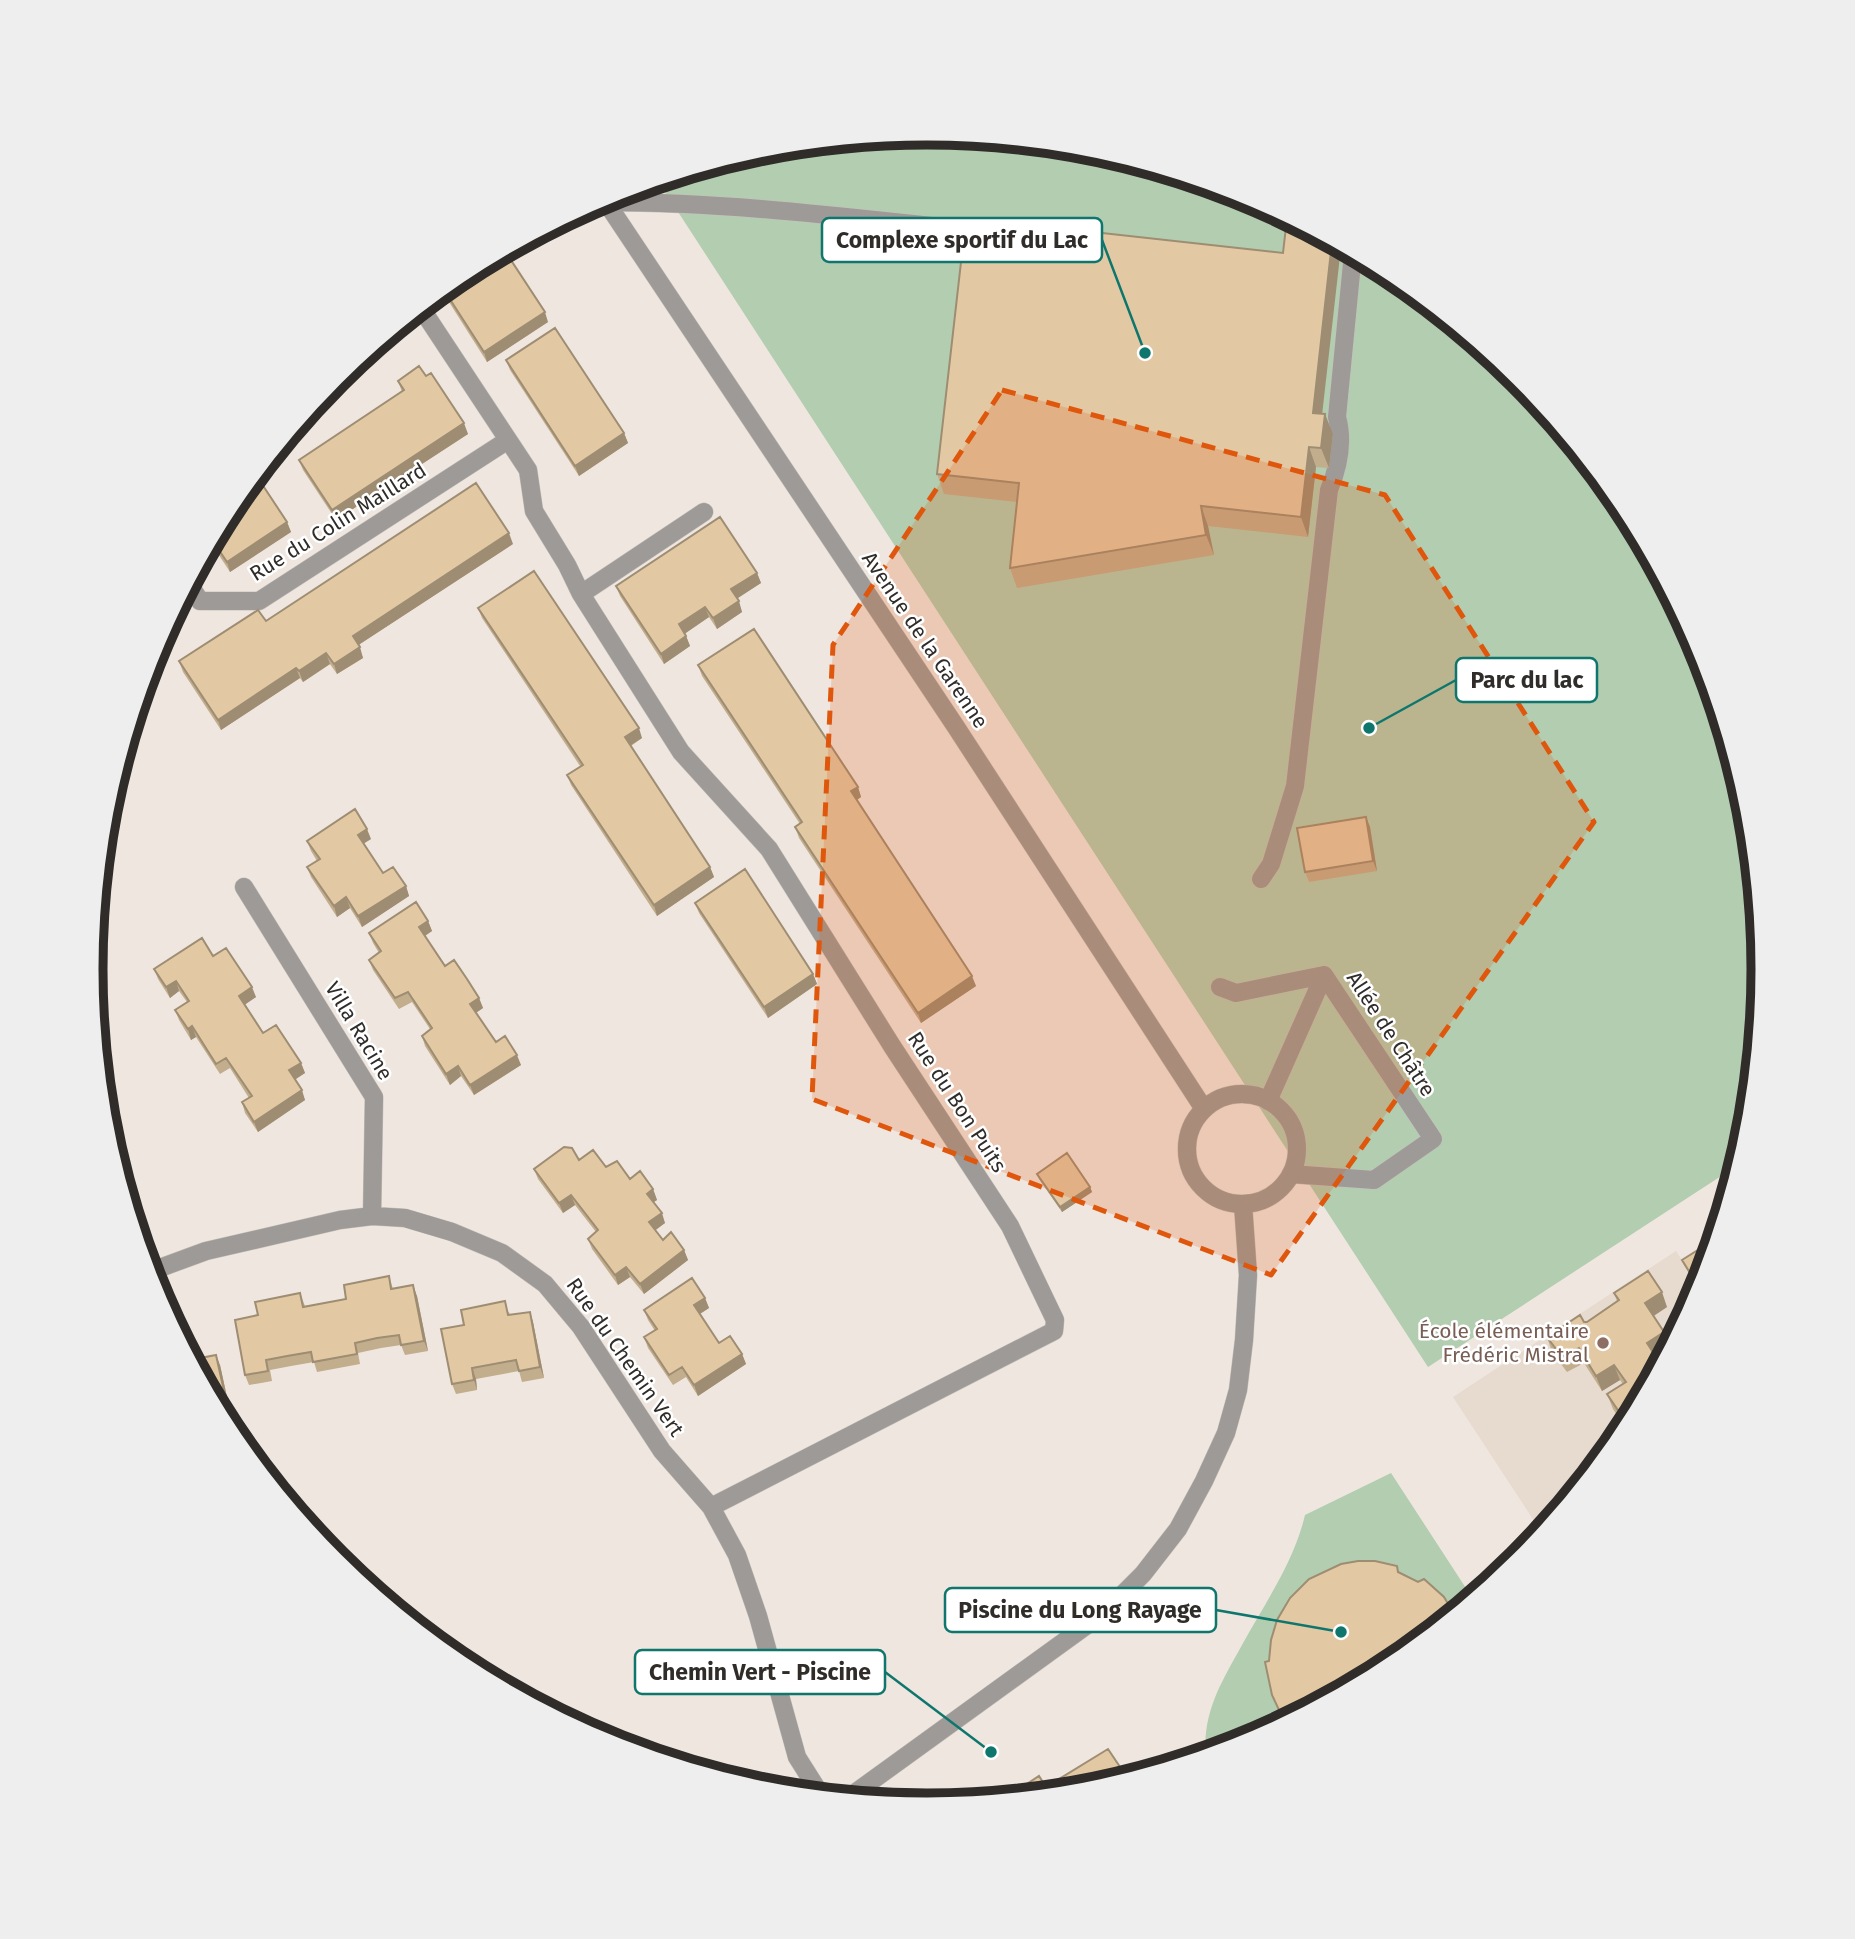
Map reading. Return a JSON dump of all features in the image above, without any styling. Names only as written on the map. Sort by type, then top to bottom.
[{"type":"street","points":[[631,201],[724,205],[1000,233]]},
{"type":"street","name":"Avenue de la Garenne","points":[[611,209],[956,727],[1203,1109]]},
{"type":"street","points":[[1261,879],[1271,864],[1295,786],[1329,490],[1338,470],[1341,433],[1337,417],[1352,263]]},
{"type":"street","name":"Rue du Bon Puits","points":[[426,316],[528,470],[534,511],[568,565],[581,594],[681,752],[769,849],[892,1046],[1010,1226],[1055,1320],[1054,1331],[711,1507]]},
{"type":"street","name":"Rue du Colin Maillard","points":[[195,593],[200,601],[259,601],[508,440]]},
{"type":"street","points":[[581,594],[704,512]]},
{"type":"street","name":"Villa Racine","points":[[243,887],[374,1097],[372,1216]]},
{"type":"street","points":[[1268,1101],[1324,975]]},
{"type":"street","name":"Allée de Châtre","points":[[1220,987],[1236,993],[1324,975],[1433,1139],[1374,1180],[1291,1174]]},
{"type":"street","points":[[1234,1094],[1252,1095],[1268,1101],[1281,1111],[1291,1125],[1296,1141],[1296,1157],[1291,1174],[1282,1186],[1258,1202],[1243,1204],[1224,1201],[1208,1192],[1195,1178],[1188,1161],[1187,1143],[1192,1124],[1203,1109],[1234,1094]]},
{"type":"street","points":[[858,1791],[1105,1612],[1143,1574],[1178,1529],[1226,1433],[1238,1390],[1248,1275],[1243,1204]]},
{"type":"street","name":"Rue du Chemin Vert","points":[[160,1268],[206,1251],[340,1220],[372,1216],[405,1219],[452,1232],[502,1253],[545,1284],[581,1327],[662,1451],[711,1507],[737,1555],[797,1756],[815,1786]]},
{"type":"highlighted area","points":[[1002,390],[1385,495],[1594,822],[1271,1275],[812,1099],[833,645]]},
{"type":"shaded area","name":"École élémentaire Frédéric Mistral","points":[[1676,1251],[1685,1265],[1700,1255],[1667,1334],[1641,1382],[1581,1471],[1536,1524],[1453,1397]]},
{"type":"green space","points":[[928,145],[1035,152],[1141,173],[1192,189],[1292,230],[1385,284],[1429,316],[1471,350],[1547,426],[1613,512],[1667,605],[1689,654],[1724,756],[1736,809],[1745,862],[1752,970],[1745,1077],[1736,1130],[1726,1173],[1428,1367],[663,189],[714,173],[820,152]]},
{"type":"green space","points":[[1391,1473],[1468,1591],[1385,1655],[1340,1683],[1292,1709],[1206,1745],[1207,1725],[1215,1698],[1227,1671],[1286,1566],[1305,1515]]},
{"type":"building","points":[[966,218],[1283,253],[1286,227],[1331,251],[1313,413],[1325,414],[1321,448],[1309,447],[1301,517],[1201,506],[1206,535],[1010,568],[1019,483],[937,474]]},
{"type":"building","points":[[510,259],[545,312],[484,352],[450,299]]},
{"type":"building","points":[[555,328],[624,433],[575,466],[506,360]]},
{"type":"building","points":[[419,366],[426,376],[431,373],[464,423],[332,510],[299,460],[404,390],[398,381]]},
{"type":"building","points":[[476,483],[509,533],[353,636],[360,647],[334,664],[326,653],[299,671],[296,668],[218,720],[179,661],[258,610],[266,621]]},
{"type":"building","points":[[262,484],[287,522],[227,562],[219,550]]},
{"type":"building","points":[[720,517],[757,573],[731,589],[739,601],[713,618],[705,607],[679,624],[686,636],[661,654],[616,586]]},
{"type":"building","points":[[534,571],[639,728],[625,737],[710,867],[654,905],[567,775],[583,765],[478,608]]},
{"type":"building","points":[[754,629],[858,787],[851,791],[972,976],[918,1013],[795,827],[802,822],[698,665]]},
{"type":"building","points":[[355,809],[367,829],[358,835],[383,873],[393,867],[406,886],[358,916],[346,897],[334,906],[307,867],[320,859],[307,841]]},
{"type":"building","points":[[1366,817],[1373,861],[1305,872],[1297,828]]},
{"type":"building","points":[[745,869],[813,974],[764,1007],[695,903]]},
{"type":"building","points":[[416,902],[428,921],[419,927],[445,966],[454,960],[467,979],[479,998],[470,1004],[496,1042],[505,1036],[517,1055],[470,1085],[458,1066],[446,1074],[422,1036],[432,1028],[408,992],[395,998],[369,960],[381,951],[369,933]]},
{"type":"building","points":[[202,938],[213,956],[226,948],[252,987],[239,996],[263,1033],[276,1025],[301,1063],[289,1070],[302,1090],[254,1122],[242,1102],[252,1096],[226,1058],[216,1064],[192,1026],[188,1029],[175,1010],[189,1001],[176,981],[166,987],[154,969]]},
{"type":"building","points":[[564,1147],[572,1148],[579,1160],[593,1150],[606,1167],[617,1161],[630,1179],[640,1171],[653,1189],[647,1194],[662,1213],[649,1222],[663,1240],[671,1232],[684,1250],[640,1284],[626,1267],[615,1275],[588,1239],[598,1230],[571,1195],[559,1203],[534,1169]]},
{"type":"building","points":[[1067,1153],[1090,1187],[1060,1207],[1037,1174]]},
{"type":"building","points":[[1703,1246],[1692,1276],[1682,1260]]},
{"type":"building","points":[[1648,1271],[1662,1292],[1645,1303],[1664,1332],[1647,1343],[1655,1356],[1621,1414],[1607,1394],[1626,1382],[1614,1365],[1596,1376],[1579,1348],[1562,1357],[1547,1337],[1580,1315],[1584,1322],[1587,1322],[1619,1300],[1614,1293]]},
{"type":"building","points":[[389,1276],[391,1289],[413,1285],[424,1341],[401,1345],[399,1335],[377,1338],[355,1343],[357,1354],[313,1362],[311,1352],[287,1356],[266,1360],[268,1371],[245,1375],[235,1320],[258,1315],[255,1302],[300,1293],[303,1307],[346,1299],[344,1285]]},
{"type":"building","points":[[692,1278],[705,1298],[694,1305],[719,1343],[730,1336],[742,1354],[694,1385],[682,1367],[669,1375],[644,1337],[657,1329],[644,1310]]},
{"type":"building","points":[[505,1301],[508,1315],[530,1312],[540,1367],[519,1371],[516,1360],[472,1368],[474,1380],[452,1384],[441,1329],[464,1325],[461,1310]]},
{"type":"building","points":[[216,1355],[226,1402],[201,1358]]},
{"type":"building","points":[[1375,1561],[1397,1566],[1398,1572],[1418,1582],[1424,1579],[1444,1597],[1450,1606],[1385,1655],[1340,1683],[1282,1714],[1272,1695],[1265,1662],[1269,1661],[1277,1620],[1290,1598],[1309,1579],[1341,1564]]},
{"type":"building","points":[[1108,1749],[1122,1770],[1088,1778],[1050,1784]]},
{"type":"building","points":[[1039,1776],[1045,1785],[1020,1788]]},
{"type":"place","name":"Complexe sportif du Lac","points":[[1145,353]]},
{"type":"place","name":"Parc du lac","points":[[1369,728]]},
{"type":"place","name":"École élémentaire Frédéric Mistral","points":[[1603,1343]]},
{"type":"place","name":"Piscine du Long Rayage","points":[[1341,1632]]},
{"type":"place","name":"Chemin Vert - Piscine","points":[[991,1752]]}]
